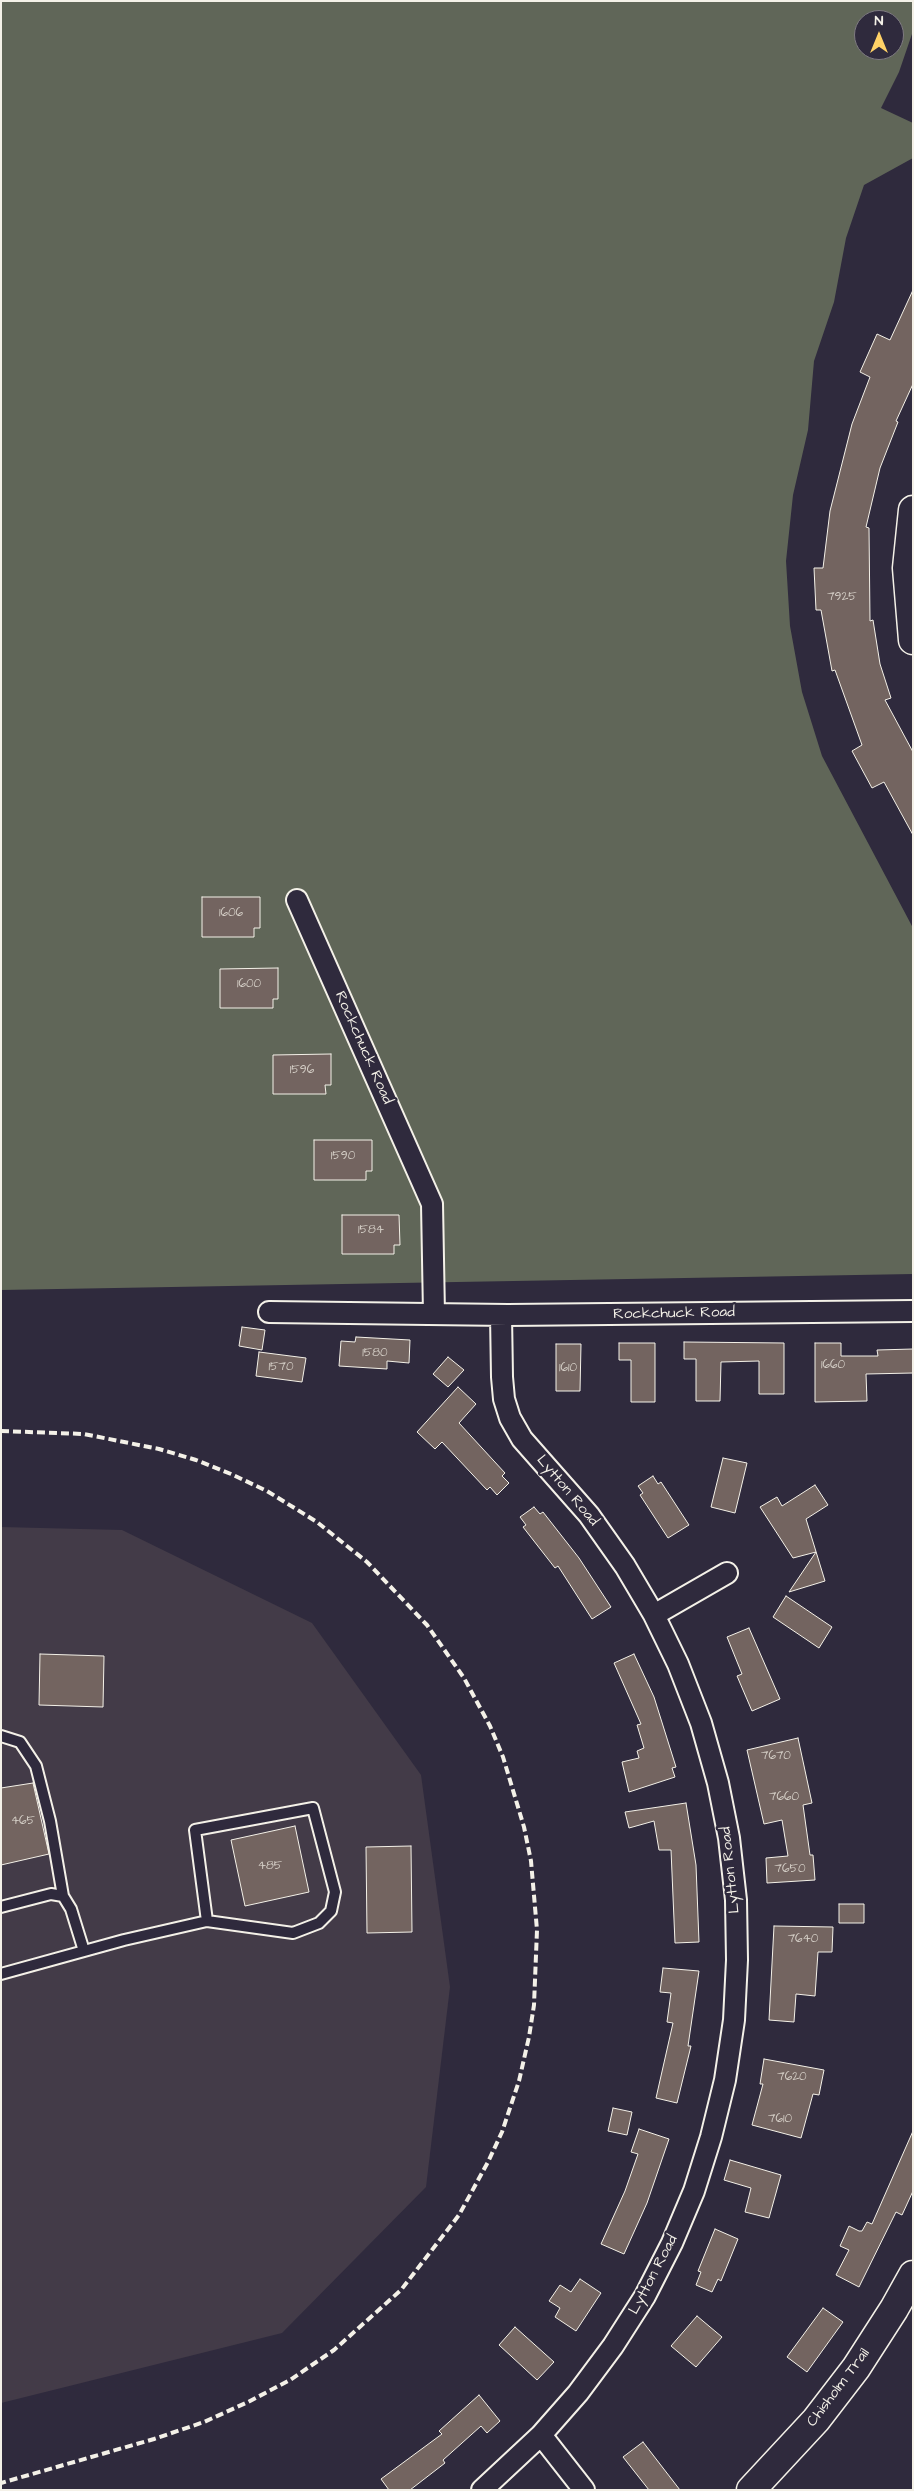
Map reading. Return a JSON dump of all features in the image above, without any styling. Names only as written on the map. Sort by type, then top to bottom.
[{"type":"street","points":[[913,510],[907,568],[913,640]]},
{"type":"street","name":"Rockchuck Road","points":[[297,900],[432,1204],[434,1314]]},
{"type":"street","name":"Rockchuck Road","points":[[269,1312],[501,1315],[913,1311]]},
{"type":"street","name":"Lytton Road","points":[[482,2490],[541,2435],[578,2393],[613,2346],[645,2296],[672,2243],[694,2191],[711,2137],[725,2080],[734,2020],[738,1960],[736,1910],[729,1838],[718,1783],[701,1723],[678,1664],[654,1615],[625,1566],[589,1515],[522,1439],[510,1418],[504,1399],[502,1377],[501,1315]]},
{"type":"street","points":[[654,1615],[727,1573]]},
{"type":"street","name":"Chisholm Trail","points":[[751,2490],[816,2420],[850,2375],[894,2309],[913,2275]]},
{"type":"street","points":[[541,2435],[584,2490]]},
{"type":"lane","points":[[1,1736],[20,1742],[36,1766],[50,1821],[64,1896],[71,1909],[84,1951]]},
{"type":"lane","points":[[1,1974],[84,1951],[207,1921],[293,1933],[319,1922],[331,1911],[335,1892],[313,1808],[195,1830],[207,1921]]},
{"type":"lane","points":[[1,1906],[51,1894],[64,1896]]},
{"type":"shaded area","points":[[1,1527],[122,1530],[312,1623],[421,1775],[450,1987],[426,2187],[282,2333],[1,2403]]},
{"type":"green space","points":[[1,1],[913,1],[913,31],[904,57],[904,10],[854,10],[854,60],[903,60],[881,108],[913,123],[913,158],[864,185],[846,238],[834,302],[814,361],[808,430],[793,495],[786,561],[790,626],[802,692],[822,756],[913,928],[913,1274],[1,1290]]},
{"type":"building","points":[[913,290],[913,384],[896,421],[898,422],[880,468],[866,527],[869,528],[870,621],[873,620],[880,664],[891,698],[885,700],[913,752],[913,835],[884,782],[872,788],[852,751],[862,745],[835,670],[832,671],[821,610],[816,610],[814,568],[823,568],[830,511],[852,424],[870,377],[860,372],[877,334],[890,340]]},
{"type":"building","points":[[202,897],[260,897],[260,928],[254,928],[254,937],[202,937]]},
{"type":"building","points":[[278,968],[278,999],[273,999],[273,1008],[220,1008],[220,969]]},
{"type":"building","points":[[331,1054],[331,1085],[325,1085],[326,1094],[273,1094],[273,1055]]},
{"type":"building","points":[[314,1140],[372,1140],[372,1171],[366,1171],[366,1180],[314,1180]]},
{"type":"building","points":[[342,1215],[399,1215],[400,1245],[394,1245],[394,1254],[342,1254]]},
{"type":"building","points":[[242,1327],[265,1330],[262,1350],[239,1346]]},
{"type":"building","points":[[356,1337],[410,1340],[409,1363],[387,1361],[387,1369],[339,1366],[341,1341],[355,1342]]},
{"type":"building","points":[[684,1342],[784,1343],[784,1394],[759,1394],[759,1361],[721,1362],[720,1401],[696,1401],[696,1359],[684,1359]]},
{"type":"building","points":[[619,1343],[655,1343],[655,1402],[631,1402],[631,1360],[619,1360]]},
{"type":"building","points":[[815,1343],[841,1343],[841,1356],[878,1356],[877,1350],[913,1349],[913,1373],[866,1374],[867,1401],[815,1402]]},
{"type":"building","points":[[556,1344],[581,1344],[580,1391],[556,1391]]},
{"type":"building","points":[[259,1352],[306,1358],[302,1382],[256,1376]]},
{"type":"building","points":[[448,1357],[464,1370],[448,1387],[433,1374]]},
{"type":"building","points":[[458,1387],[476,1404],[459,1423],[505,1473],[502,1476],[509,1483],[497,1495],[490,1487],[487,1490],[442,1442],[435,1449],[417,1432]]},
{"type":"building","points":[[723,1458],[747,1463],[735,1513],[711,1507]]},
{"type":"building","points":[[653,1476],[658,1484],[661,1482],[689,1525],[668,1538],[640,1495],[643,1493],[638,1486]]},
{"type":"building","points":[[815,1485],[828,1505],[806,1519],[825,1581],[789,1592],[816,1552],[793,1558],[760,1507],[777,1497],[782,1506]]},
{"type":"building","points":[[534,1507],[540,1514],[543,1512],[579,1558],[611,1607],[592,1619],[558,1566],[555,1568],[523,1527],[526,1525],[520,1517]]},
{"type":"building","points":[[786,1596],[832,1627],[819,1648],[773,1617]]},
{"type":"building","points":[[749,1628],[780,1699],[752,1711],[737,1676],[742,1674],[727,1637]]},
{"type":"building","points":[[40,1654],[104,1656],[103,1707],[39,1705]]},
{"type":"building","points":[[634,1654],[654,1697],[676,1767],[672,1768],[675,1777],[629,1792],[622,1762],[639,1758],[637,1751],[644,1748],[637,1725],[641,1724],[614,1663]]},
{"type":"building","points":[[798,1738],[812,1803],[803,1805],[810,1855],[813,1855],[815,1880],[767,1883],[766,1858],[788,1856],[782,1820],[764,1824],[747,1750]]},
{"type":"building","points":[[33,1783],[49,1854],[1,1865],[1,1788]]},
{"type":"building","points":[[686,1803],[696,1865],[699,1942],[675,1943],[671,1850],[659,1850],[654,1821],[629,1828],[625,1812]]},
{"type":"building","points":[[295,1826],[309,1892],[245,1906],[231,1840]]},
{"type":"building","points":[[411,1846],[412,1932],[367,1933],[366,1847]]},
{"type":"building","points":[[839,1904],[864,1904],[864,1923],[839,1923]]},
{"type":"building","points":[[774,1926],[833,1927],[832,1952],[818,1952],[815,1996],[796,1994],[794,2022],[769,2020]]},
{"type":"building","points":[[663,1968],[699,1971],[688,2046],[691,2046],[677,2103],[656,2098],[673,2023],[667,2022],[671,1993],[660,1992]]},
{"type":"building","points":[[764,2059],[824,2070],[819,2095],[813,2094],[801,2138],[752,2125],[763,2084],[760,2084]]},
{"type":"building","points":[[613,2108],[632,2112],[627,2135],[608,2131]]},
{"type":"building","points":[[639,2129],[669,2139],[647,2203],[624,2254],[601,2244],[625,2191],[638,2154],[631,2152]]},
{"type":"building","points":[[913,2131],[913,2191],[902,2215],[896,2212],[859,2287],[836,2275],[849,2250],[840,2246],[849,2226],[862,2231],[867,2222],[872,2224]]},
{"type":"building","points":[[730,2160],[781,2175],[769,2218],[745,2212],[751,2188],[724,2180]]},
{"type":"building","points":[[715,2229],[738,2239],[721,2281],[718,2279],[712,2292],[696,2285],[701,2272],[698,2271]]},
{"type":"building","points":[[580,2279],[601,2293],[576,2331],[555,2317],[560,2308],[549,2301],[560,2285],[571,2292]]},
{"type":"building","points":[[823,2308],[843,2322],[807,2372],[787,2357]]},
{"type":"building","points":[[697,2316],[722,2337],[696,2367],[671,2346]]},
{"type":"building","points":[[515,2327],[554,2362],[537,2380],[499,2345]]},
{"type":"building","points":[[479,2395],[500,2421],[487,2433],[481,2426],[443,2460],[445,2463],[410,2490],[389,2490],[381,2479],[442,2434],[439,2431]]},
{"type":"building","points":[[643,2442],[680,2490],[649,2490],[623,2457]]},
{"type":"railway","points":[[1,1431],[84,1434],[159,1449],[196,1460],[267,1491],[317,1522],[367,1562],[427,1625],[464,1678],[490,1726],[503,1757],[524,1827],[531,1861],[537,1930],[534,2005],[529,2037],[519,2081],[502,2132],[459,2215],[401,2290],[334,2350],[290,2380],[248,2402],[204,2422],[154,2439],[1,2483]]}]
